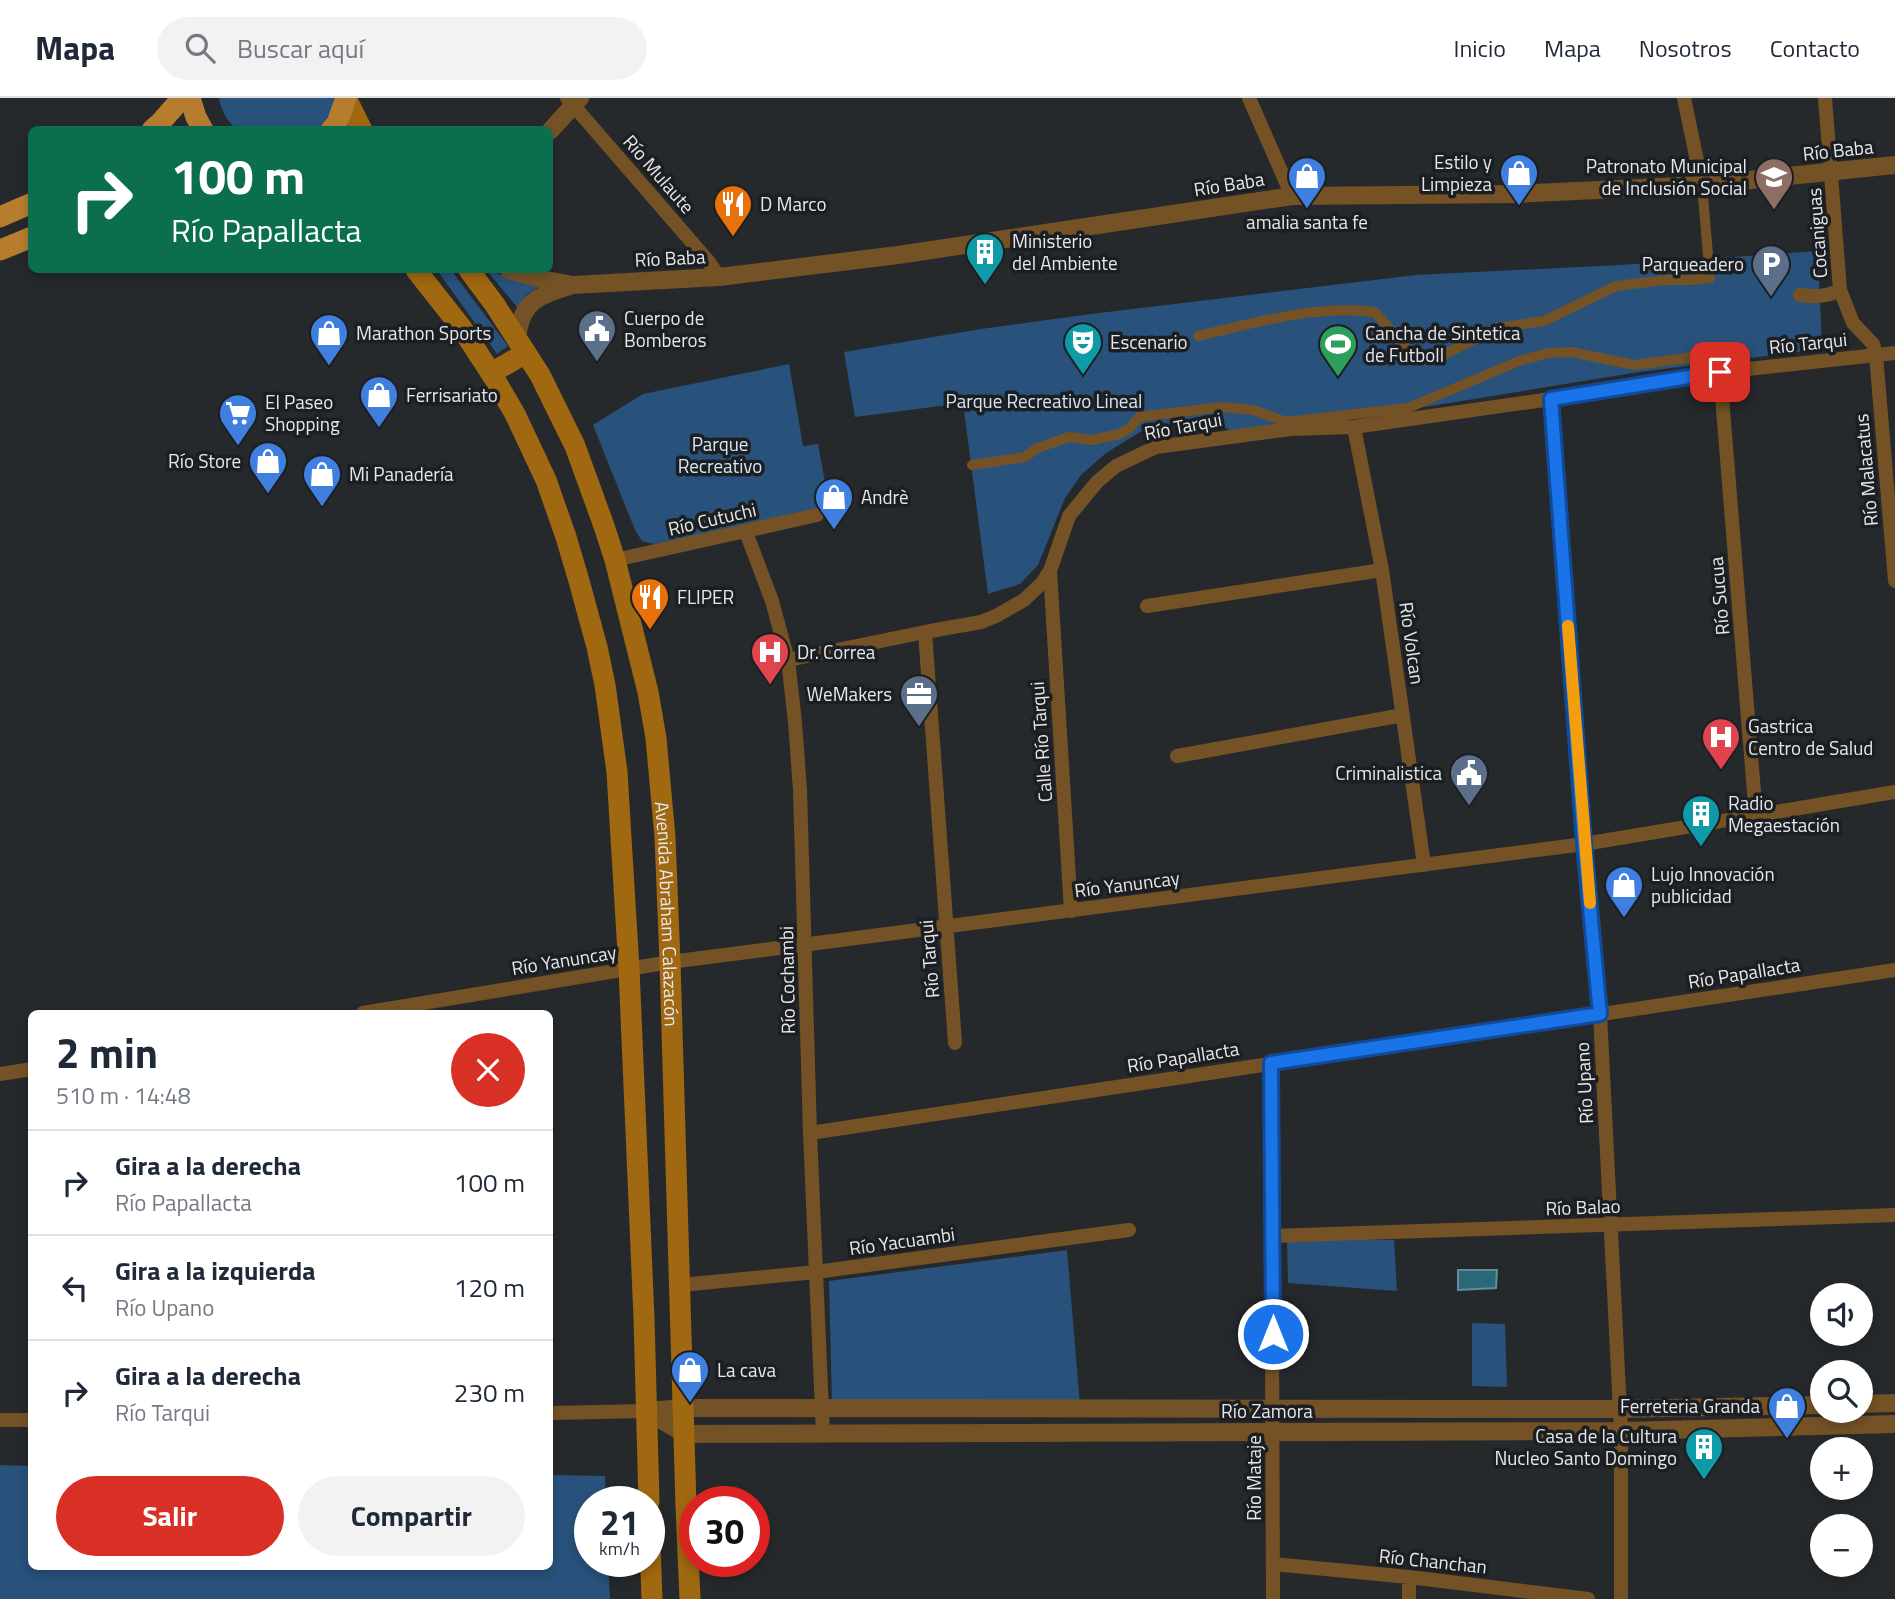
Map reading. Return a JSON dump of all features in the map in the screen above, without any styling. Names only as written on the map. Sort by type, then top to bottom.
[{"type":"main road","points":[[156,126],[182,98]]},
{"type":"main road","points":[[190,98],[201,126]]},
{"type":"main road","points":[[334,126],[346,98]]},
{"type":"main road","points":[[346,98],[360,126]]},
{"type":"main road","points":[[0,217],[28,205]]},
{"type":"main road","points":[[0,250],[28,239]]},
{"type":"main road","name":"Avenida Abraham Calazacón","points":[[418,273],[455,318],[491,373],[515,414],[546,480],[566,537],[597,647],[611,718],[617,772],[629,969],[648,1486]]},
{"type":"main road","name":"Avenida Abraham Calazacón","points":[[471,273],[540,375],[575,446],[615,561],[648,692],[656,738],[665,837],[670,962],[690,1599]]},
{"type":"main road","points":[[491,373],[522,346]]},
{"type":"main road","points":[[651,1577],[652,1599]]},
{"type":"street","points":[[1249,98],[1292,196]]},
{"type":"street","points":[[1198,336],[1286,317],[1356,310],[1375,312],[1419,359],[1433,360],[1497,328],[1544,321],[1616,286],[1710,278],[1702,185],[1684,98]]},
{"type":"street","name":"Cocaniguas","points":[[1825,98],[1840,290],[1853,323],[1873,344],[1876,355]]},
{"type":"street","points":[[553,127],[574,100]]},
{"type":"street","name":"Río Mulaute","points":[[574,100],[719,277]]},
{"type":"street","name":"Río Baba","points":[[520,273],[573,285],[719,277],[912,253],[1292,196],[1516,194],[1702,185],[1895,165]]},
{"type":"street","name":"Río Baba","points":[[522,346],[520,323],[528,306],[536,298],[573,285]]},
{"type":"street","points":[[1800,295],[1828,296],[1840,290]]},
{"type":"street","points":[[972,466],[1025,457],[1037,448],[1069,437],[1092,440],[1120,434],[1131,427],[1139,417],[1222,407],[1253,411],[1286,422],[1408,408],[1519,361],[1548,353],[1572,352],[1634,365],[1718,354]]},
{"type":"street","name":"Río Tarqui","points":[[955,1043],[925,632],[981,622],[1024,600],[1050,571],[1069,516],[1097,482],[1116,466],[1156,447],[1278,430],[1354,427],[1720,372],[1895,353]]},
{"type":"street","name":"Río Malacatus","points":[[1876,355],[1895,581]]},
{"type":"street","name":"Río Sucua","points":[[1720,372],[1756,817]]},
{"type":"street","name":"Río Upano","points":[[1551,399],[1584,844],[1600,1014],[1621,1431],[1622,1599]]},
{"type":"street","name":"Río Volcan","points":[[1354,427],[1382,570],[1424,865]]},
{"type":"street","name":"Río Cutuchi","points":[[615,561],[817,515]]},
{"type":"street","name":"Río Cochambi","points":[[746,532],[772,601],[788,660],[795,723],[800,790],[810,1133],[823,1434]]},
{"type":"street","points":[[1147,606],[1382,570]]},
{"type":"street","name":"Calle Río Tarqui","points":[[1050,571],[1071,911]]},
{"type":"street","points":[[788,660],[925,632]]},
{"type":"street","points":[[1177,756],[1403,715]]},
{"type":"street","name":"Río Yanuncay","points":[[381,1010],[670,962],[1584,844],[1895,792]]},
{"type":"street","name":"Río Papallacta","points":[[810,1133],[1895,970]]},
{"type":"street","name":"Río Mataje","points":[[1271,1063],[1273,1599]]},
{"type":"street","points":[[0,1074],[28,1070]]},
{"type":"street","name":"Río Balao","points":[[1272,1236],[1895,1214]]},
{"type":"street","name":"Río Yacuambi","points":[[681,1285],[816,1272],[1129,1230]]},
{"type":"street","points":[[1873,1404],[1895,1404]]},
{"type":"street","name":"Río Zamora","points":[[553,1413],[684,1408],[1273,1410],[1810,1405]]},
{"type":"street","points":[[646,1411],[685,1434]]},
{"type":"street","points":[[0,1420],[28,1420]]},
{"type":"street","name":"Río Zamora","points":[[685,1434],[1621,1431],[1895,1424]]},
{"type":"street","name":"Río Chanchan","points":[[1273,1564],[1409,1577],[1537,1596],[1588,1599]]},
{"type":"street","points":[[1409,1577],[1409,1599]]},
{"type":"green space","points":[[219,98],[336,98],[329,115],[320,126],[234,126],[221,107]]},
{"type":"green space","name":"Parque Recreativo Lineal","points":[[1818,251],[1822,349],[1639,372],[1431,406],[1233,433],[1211,417],[1145,429],[1106,453],[1081,475],[1065,498],[1038,565],[1020,584],[988,594],[963,403],[855,417],[844,352],[1091,314],[1416,275],[1620,265]]},
{"type":"green space","points":[[439,273],[453,273],[508,346],[497,354]]},
{"type":"green space","points":[[489,273],[496,273],[539,287],[526,295],[518,308]]},
{"type":"green space","name":"Parque Recreativo","points":[[789,364],[803,446],[818,444],[830,509],[654,544],[642,541],[635,530],[593,425],[643,394]]},
{"type":"green space","points":[[1287,1239],[1394,1240],[1397,1291],[1288,1283]]},
{"type":"green space","points":[[1067,1250],[1080,1405],[832,1404],[829,1281]]},
{"type":"green space","points":[[1472,1323],[1505,1324],[1507,1387],[1472,1386]]},
{"type":"green space","points":[[0,1465],[28,1466],[28,1570],[553,1570],[553,1475],[605,1476],[605,1486],[574,1486],[574,1577],[609,1577],[610,1599],[0,1599]]},
{"type":"shaded area","points":[[1458,1270],[1497,1270],[1496,1288],[1458,1290]]},
{"type":"slow traffic","points":[[1568,626],[1590,903]]},
{"type":"place","name":"Estilo y Limpieza","points":[[1519,207]]},
{"type":"place","name":"amalia santa fe","points":[[1307,210]]},
{"type":"place","name":"Patronato Municipal de Inclusión Social","points":[[1774,211]]},
{"type":"place","name":"D Marco","points":[[733,238]]},
{"type":"place","name":"Ministerio del Ambiente","points":[[985,286]]},
{"type":"place","name":"Parqueadero","points":[[1771,298]]},
{"type":"place","name":"Cuerpo de Bomberos","points":[[597,363]]},
{"type":"place","name":"Marathon Sports","points":[[329,367]]},
{"type":"place","name":"Escenario","points":[[1083,376]]},
{"type":"place","name":"Cancha de Sintetica de Futboll","points":[[1338,378]]},
{"type":"place","name":"Ferrisariato","points":[[379,429]]},
{"type":"place","name":"El Paseo Shopping","points":[[238,447]]},
{"type":"place","name":"Río Store","points":[[268,495]]},
{"type":"place","name":"Mi Panadería","points":[[322,508]]},
{"type":"place","name":"Andrè","points":[[834,531]]},
{"type":"place","name":"FLIPER","points":[[650,631]]},
{"type":"place","name":"Dr. Correa","points":[[770,686]]},
{"type":"place","name":"WeMakers","points":[[919,728]]},
{"type":"place","name":"Gastrica Centro de Salud","points":[[1721,771]]},
{"type":"place","name":"Criminalistica","points":[[1469,807]]},
{"type":"place","name":"Radio Megaestación","points":[[1701,848]]},
{"type":"place","name":"Lujo Innovación publicidad","points":[[1624,919]]},
{"type":"place","name":"La cava","points":[[690,1404]]},
{"type":"place","name":"Ferreteria Granda","points":[[1787,1440]]},
{"type":"place","name":"Casa de la Cultura Nucleo Santo Domingo","points":[[1704,1481]]},
{"type":"route","points":[[1273,1334],[1271,1063],[1600,1014],[1584,844],[1551,399],[1720,372]]}]
